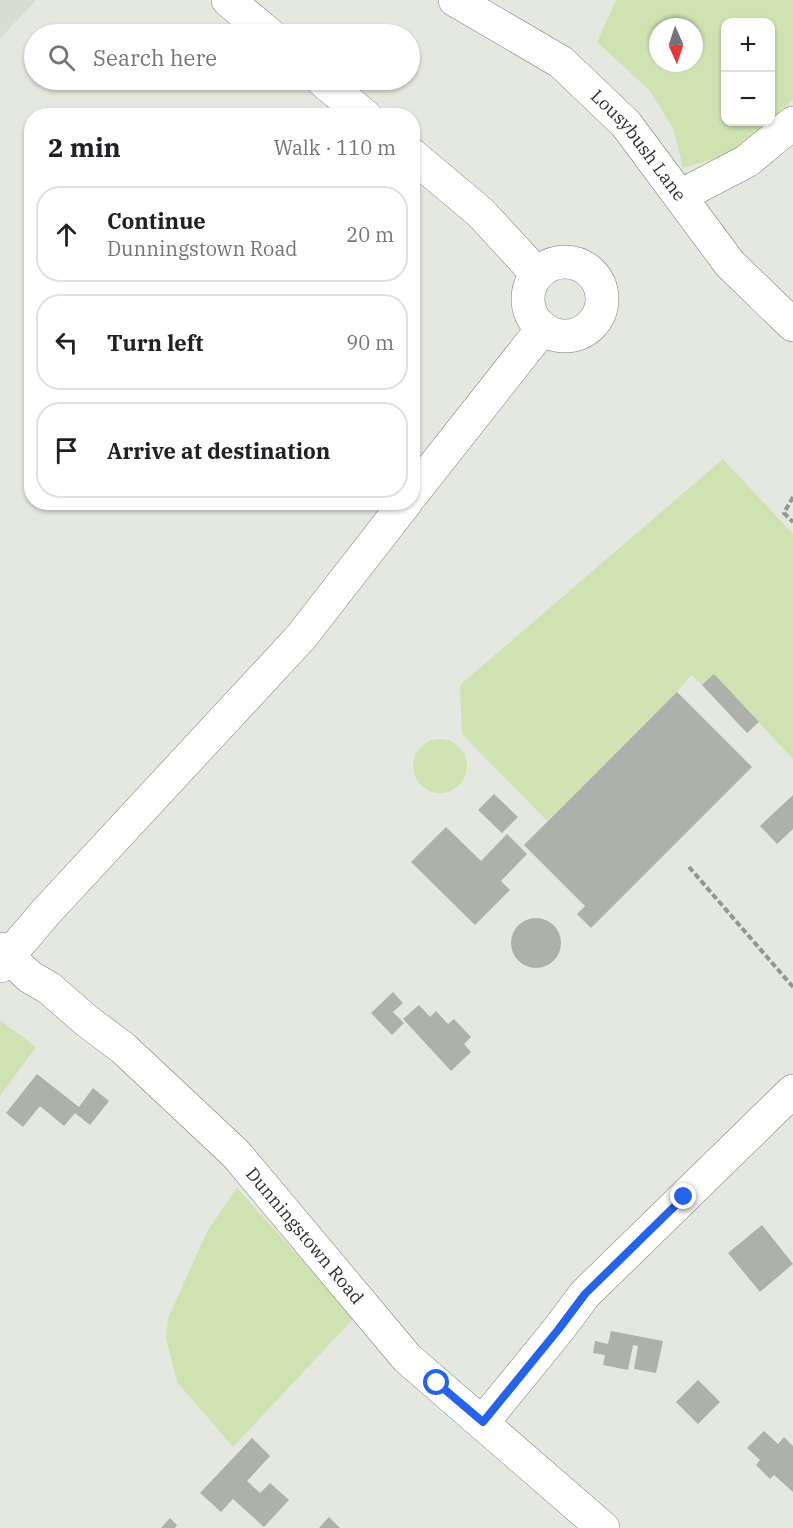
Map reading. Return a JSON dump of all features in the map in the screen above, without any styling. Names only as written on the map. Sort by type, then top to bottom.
[{"type":"street","points":[[228,0],[257,24]]},
{"type":"street","name":"Lousybush Lane","points":[[455,0],[561,62],[626,124],[730,264],[793,325]]},
{"type":"street","points":[[334,90],[355,108]]},
{"type":"street","points":[[680,196],[747,161],[793,123]]},
{"type":"street","points":[[420,162],[481,213],[537,274]]},
{"type":"street","points":[[571,261],[588,269],[600,283],[603,302],[597,320],[582,332],[564,337],[543,328],[535,322],[528,307],[528,291],[537,274],[552,263],[571,261]]},
{"type":"street","points":[[420,484],[543,328]]},
{"type":"street","points":[[2,957],[301,637],[400,510]]},
{"type":"street","name":"Dunningstown Road","points":[[2,957],[49,988],[123,1048],[236,1154],[407,1358],[603,1528]]},
{"type":"street","points":[[483,1422],[585,1294],[793,1091]]},
{"type":"path","points":[[793,497],[784,513],[793,522]]},
{"type":"path","points":[[689,867],[793,987]]},
{"type":"shaded area","points":[[0,0],[36,0],[0,39]]},
{"type":"green space","points":[[616,0],[793,0],[793,99],[775,118],[775,18],[721,18],[721,126],[768,126],[727,155],[683,168],[673,128],[650,91],[597,42]]},
{"type":"green space","points":[[723,459],[793,534],[793,759],[714,675],[702,685],[691,675],[677,692],[547,821],[462,734],[460,685]]},
{"type":"green space","points":[[440,739],[450,741],[459,747],[465,756],[467,766],[465,776],[459,785],[450,791],[440,793],[430,791],[421,785],[415,776],[413,766],[415,756],[421,747],[430,741]]},
{"type":"green space","points":[[0,1022],[36,1047],[0,1096]]},
{"type":"green space","points":[[237,1188],[354,1318],[233,1447],[177,1382],[166,1338],[168,1318],[208,1230]]},
{"type":"building","points":[[714,674],[759,722],[747,733],[702,685]]},
{"type":"building","points":[[677,692],[752,767],[591,928],[577,914],[585,906],[524,845]]},
{"type":"building","points":[[494,794],[518,817],[502,833],[478,810]]},
{"type":"building","points":[[793,795],[793,829],[777,844],[760,826]]},
{"type":"building","points":[[446,827],[481,861],[507,834],[527,854],[501,881],[510,890],[475,925],[411,862]]},
{"type":"building","points":[[536,918],[545,920],[556,929],[561,943],[559,952],[550,963],[536,968],[527,966],[516,957],[511,943],[513,934],[522,923]]},
{"type":"building","points":[[393,992],[403,1003],[393,1012],[404,1023],[392,1035],[371,1013]]},
{"type":"building","points":[[419,1005],[430,1017],[436,1011],[448,1024],[454,1019],[471,1037],[464,1044],[471,1052],[451,1071],[403,1019]]},
{"type":"building","points":[[37,1074],[79,1107],[93,1088],[109,1101],[90,1125],[75,1113],[64,1126],[40,1106],[23,1127],[6,1113]]},
{"type":"building","points":[[762,1225],[793,1264],[760,1292],[728,1253]]},
{"type":"building","points":[[611,1331],[663,1341],[656,1373],[634,1369],[638,1346],[633,1345],[628,1370],[603,1365],[605,1355],[593,1353],[595,1341],[608,1344]]},
{"type":"building","points":[[698,1380],[720,1402],[698,1424],[676,1402]]},
{"type":"building","points":[[764,1431],[778,1444],[784,1437],[793,1446],[793,1492],[774,1475],[770,1479],[756,1465],[760,1460],[747,1448]]},
{"type":"building","points":[[252,1438],[270,1456],[247,1481],[260,1493],[270,1483],[289,1500],[264,1527],[233,1499],[221,1512],[200,1493]]},
{"type":"building","points":[[329,1517],[340,1528],[319,1528]]},
{"type":"building","points":[[170,1518],[177,1525],[175,1528],[161,1528]]},
{"type":"route","points":[[437,1383],[483,1422],[585,1294],[684,1197]]}]
